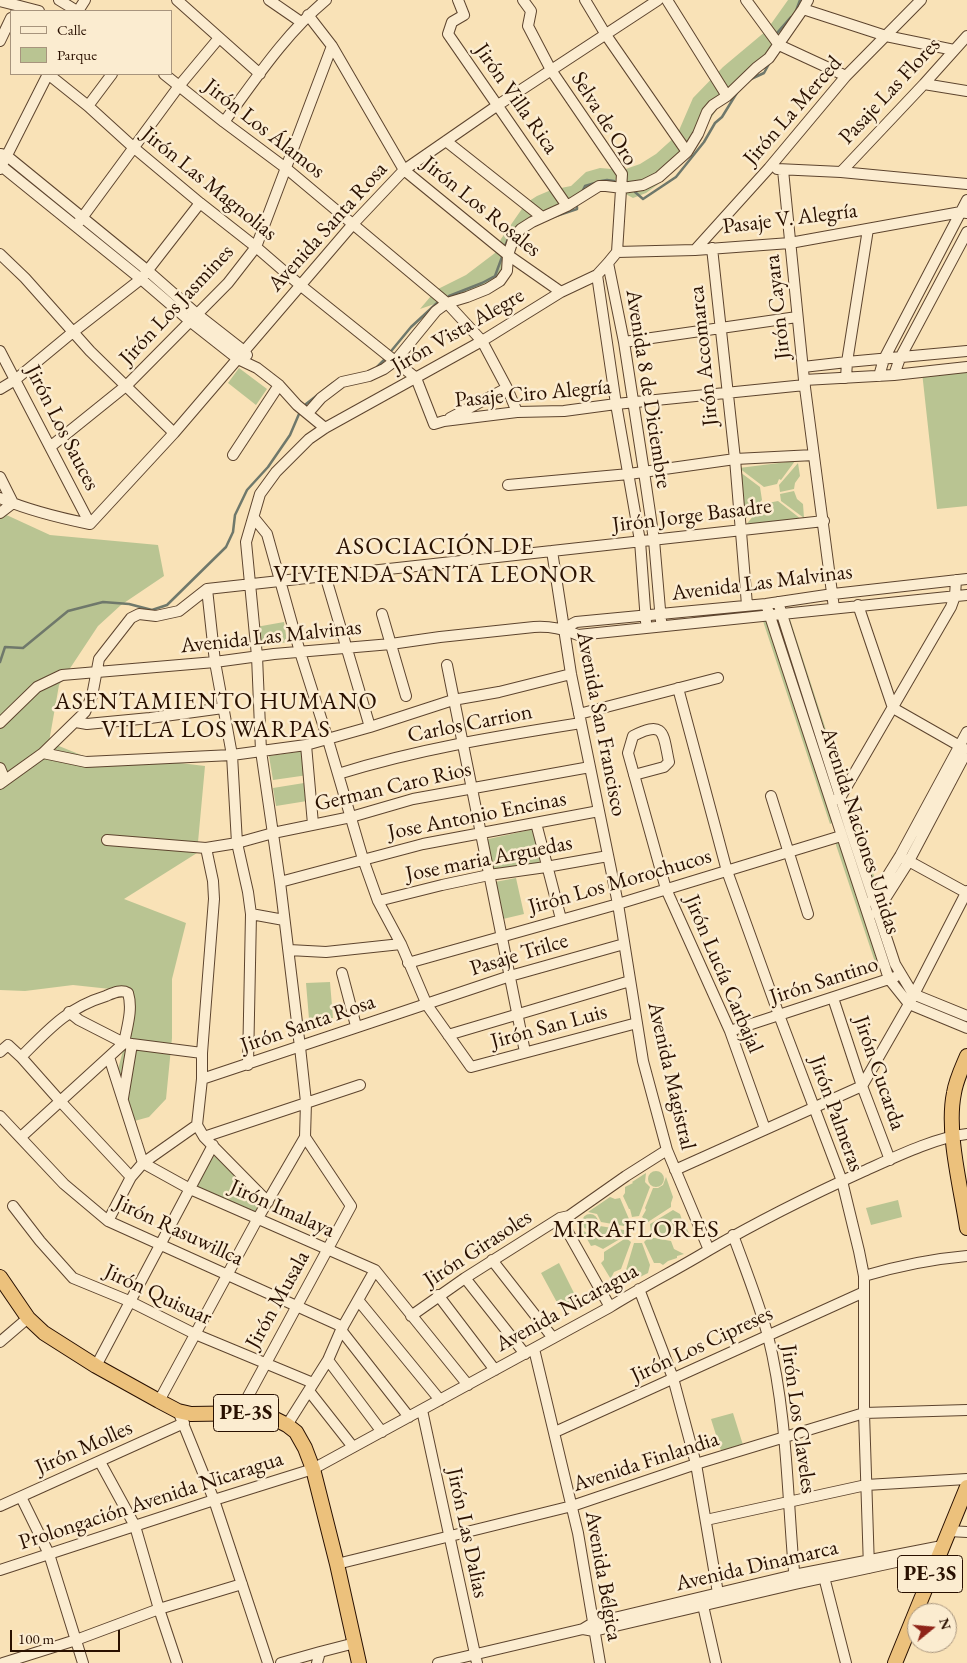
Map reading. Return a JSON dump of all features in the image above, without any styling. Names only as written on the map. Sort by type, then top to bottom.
[{"type":"highway","points":[[967,1056],[954,1092],[952,1111],[952,1136],[967,1228]]},
{"type":"highway","name":"PE-3S","points":[[0,1277],[28,1318],[44,1333],[96,1366],[159,1401],[181,1417],[191,1414],[255,1413],[287,1424],[296,1432],[313,1469],[359,1663]]},
{"type":"highway","name":"PE-3S","points":[[895,1663],[940,1549],[967,1487]]},
{"type":"street","points":[[59,0],[82,8]]},
{"type":"street","points":[[177,0],[260,74]]},
{"type":"street","name":"Jirón Los Rosales","points":[[269,0],[305,19],[332,46],[404,170],[508,255],[561,292]]},
{"type":"street","points":[[224,122],[305,19],[326,0]]},
{"type":"street","name":"Jirón Villa Rica","points":[[458,0],[464,15],[452,22],[448,34],[567,206]]},
{"type":"street","name":"Selva de Oro","points":[[523,0],[531,11],[528,26],[551,70],[622,174],[622,188]]},
{"type":"street","points":[[584,0],[687,152]]},
{"type":"street","name":"Avenida Santa Rosa","points":[[90,524],[174,433],[353,224],[404,170],[498,105],[658,0]]},
{"type":"street","points":[[667,0],[727,96]]},
{"type":"street","points":[[746,0],[779,45],[846,76]]},
{"type":"street","name":"Jirón La Merced","points":[[695,250],[769,168],[846,76],[921,0]]},
{"type":"street","points":[[0,1],[36,10]]},
{"type":"street","points":[[308,413],[321,398],[342,382],[369,376],[384,370],[396,360],[436,311],[447,303],[487,289],[500,281],[507,271],[508,255],[514,237],[521,229],[567,206],[599,186],[622,188],[643,185],[659,177],[687,152],[698,134],[707,112],[713,105],[727,96],[769,58],[805,4],[886,36],[954,50]]},
{"type":"street","points":[[0,41],[10,20]]},
{"type":"street","name":"Pasaje Las Flores","points":[[841,172],[967,36]]},
{"type":"street","points":[[79,222],[179,86],[219,38]]},
{"type":"street","name":"Jirón Los Jasmines","points":[[50,447],[127,385],[228,283],[256,247],[332,46]]},
{"type":"street","points":[[47,75],[3,155],[0,167],[79,222]]},
{"type":"street","name":"Jirón Las Magnolias","points":[[49,75],[200,203],[396,360],[416,378],[434,424],[444,421]]},
{"type":"street","points":[[88,106],[111,75]]},
{"type":"street","name":"Jirón Los Álamos","points":[[165,75],[287,169],[447,303],[482,341],[507,388],[517,412]]},
{"type":"street","points":[[924,84],[967,91]]},
{"type":"street","points":[[446,141],[542,217]]},
{"type":"street","points":[[3,155],[79,222],[279,385],[297,405],[325,428]]},
{"type":"street","points":[[769,168],[841,172],[967,184]]},
{"type":"street","name":"Jirón Cayara","points":[[783,170],[797,317],[834,608]]},
{"type":"street","points":[[617,252],[622,188]]},
{"type":"street","points":[[879,376],[884,359],[964,213],[967,200]]},
{"type":"street","points":[[0,389],[15,380],[145,275],[200,203]]},
{"type":"street","name":"Pasaje V. Alegría","points":[[617,252],[695,250],[790,243],[964,213]]},
{"type":"street","points":[[846,378],[846,362],[868,229]]},
{"type":"street","points":[[894,375],[900,358],[967,232]]},
{"type":"street","name":"Jirón Accomarca","points":[[712,248],[719,328],[735,459],[747,605]]},
{"type":"street","name":"Avenida 8 de Diciembre","points":[[617,252],[608,263],[624,342],[632,404],[644,472],[654,540],[662,627]]},
{"type":"street","points":[[0,254],[26,278],[73,332],[174,433]]},
{"type":"street","name":"Jirón Vista Alegre","points":[[305,1137],[306,1102],[289,950],[261,751],[257,656],[246,542],[260,494],[276,472],[309,439],[325,428],[482,341],[561,292],[597,275],[608,263]]},
{"type":"street","name":"Avenida 8 de Diciembre","points":[[597,275],[616,404],[640,542],[647,628]]},
{"type":"street","points":[[922,287],[935,291]]},
{"type":"street","points":[[624,342],[797,317]]},
{"type":"street","name":"Jirón Los Sauces","points":[[0,351],[90,524]]},
{"type":"street","points":[[803,367],[967,351]]},
{"type":"street","name":"Pasaje Ciro Alegría","points":[[444,421],[517,412],[564,411],[616,404],[632,404],[727,394],[846,378],[894,375],[967,366]]},
{"type":"street","points":[[233,455],[279,385]]},
{"type":"street","points":[[444,421],[507,388]]},
{"type":"street","points":[[508,485],[629,474],[735,459],[814,455]]},
{"type":"street","points":[[0,477],[13,504]]},
{"type":"street","points":[[0,498],[13,504],[90,524]]},
{"type":"street","points":[[0,512],[13,504]]},
{"type":"street","points":[[254,518],[267,534],[300,652],[363,860],[378,901],[401,944],[427,1005],[448,1035],[630,980]]},
{"type":"street","name":"Jirón Jorge Basadre","points":[[208,589],[824,521]]},
{"type":"street","name":"Avenida San Francisco","points":[[552,551],[571,674],[618,904]]},
{"type":"street","points":[[325,575],[370,727]]},
{"type":"street","name":"Avenida Las Malvinas","points":[[563,629],[576,622],[766,604],[833,594],[967,579]]},
{"type":"street","points":[[831,804],[840,798],[951,607],[955,596],[956,580]]},
{"type":"street","points":[[208,589],[215,662],[232,755],[237,843],[251,914],[248,1065]]},
{"type":"street","points":[[0,768],[3,782],[44,753],[85,712],[92,696],[99,659],[124,625],[135,615],[156,616],[179,610],[208,589]]},
{"type":"street","name":"Avenida Las Malvinas","points":[[0,723],[38,687],[62,675],[215,662],[257,656],[391,644],[440,637],[534,628],[563,629],[578,635],[967,595]]},
{"type":"street","name":"Avenida Naciones Unidas","points":[[778,602],[895,964],[911,999],[967,1016]]},
{"type":"street","name":"Avenida Naciones Unidas","points":[[766,604],[889,979],[911,999],[967,1028]]},
{"type":"street","points":[[858,605],[893,708],[966,750]]},
{"type":"street","points":[[382,614],[406,696]]},
{"type":"street","points":[[446,666],[525,1052]]},
{"type":"street","points":[[44,753],[86,762],[232,755],[306,745],[328,740],[453,700],[499,692],[571,674]]},
{"type":"street","name":"Carlos Carrion","points":[[338,774],[378,761],[580,718],[678,688],[718,678]]},
{"type":"street","name":"Jirón Palmeras","points":[[678,688],[727,871],[842,1181],[864,1276],[864,1413],[868,1564]]},
{"type":"street","points":[[76,722],[87,724],[150,718],[223,708]]},
{"type":"street","name":"Jirón Lucía Carbajal","points":[[634,775],[664,767],[669,762],[661,731],[656,729],[632,736],[628,753],[634,775],[666,889],[730,1031],[765,1129]]},
{"type":"street","points":[[870,922],[878,911],[966,750],[967,732]]},
{"type":"street","points":[[306,745],[314,824]]},
{"type":"street","name":"German Caro Rios","points":[[107,840],[206,848],[237,843],[273,833],[351,817],[413,799],[590,767]]},
{"type":"street","points":[[771,796],[808,914]]},
{"type":"street","name":"Jose Antonio Encinas","points":[[280,882],[423,844],[599,811]]},
{"type":"street","points":[[536,823],[561,919]]},
{"type":"street","name":"Jirón Los Morochucos","points":[[408,963],[618,904],[841,836]]},
{"type":"street","points":[[206,848],[213,881],[214,899],[198,1125],[204,1137],[268,1202]]},
{"type":"street","name":"Jose maria Arguedas","points":[[378,901],[442,884],[608,856]]},
{"type":"street","points":[[675,1170],[862,1086],[911,999],[967,892],[905,859]]},
{"type":"street","points":[[866,911],[905,859]]},
{"type":"street","name":"Avenida Magistral","points":[[618,904],[643,1061],[667,1150],[709,1250]]},
{"type":"street","points":[[251,914],[284,920]]},
{"type":"street","points":[[289,950],[326,952],[401,944]]},
{"type":"street","name":"Pasaje Trilce","points":[[427,1005],[510,976],[624,944]]},
{"type":"street","points":[[342,973],[356,1026]]},
{"type":"street","name":"Jirón Santino","points":[[730,1031],[900,974]]},
{"type":"street","points":[[21,1057],[69,1012],[87,1002],[124,991],[128,993],[130,1000],[123,1100]]},
{"type":"street","name":"Jirón Cucarda","points":[[833,998],[862,1086],[890,1160]]},
{"type":"street","name":"Jirón Santa Rosa","points":[[202,1079],[248,1065],[356,1026],[427,1005]]},
{"type":"street","points":[[69,1012],[79,1020],[128,1044],[202,1054]]},
{"type":"street","name":"Jirón San Luis","points":[[448,1035],[471,1067],[637,1023]]},
{"type":"street","points":[[21,1137],[108,1057],[128,1044]]},
{"type":"street","points":[[0,1052],[8,1045],[21,1057],[131,1178]]},
{"type":"street","points":[[108,1057],[144,1163]]},
{"type":"street","points":[[204,1137],[360,1085]]},
{"type":"street","name":"Jirón Rasuwillca","points":[[0,1116],[64,1184],[108,1221],[342,1328]]},
{"type":"street","points":[[108,1221],[131,1178],[144,1163],[198,1125]]},
{"type":"street","name":"Avenida Nicaragua","points":[[313,1469],[610,1308],[639,1289],[734,1235],[842,1181],[890,1160],[952,1136],[967,1134]]},
{"type":"street","points":[[159,1401],[258,1218],[305,1137]]},
{"type":"street","name":"Jirón Musala","points":[[239,1413],[351,1206],[305,1137]]},
{"type":"street","points":[[96,1366],[212,1145]]},
{"type":"street","name":"Jirón Girasoles","points":[[411,1316],[464,1278],[560,1218],[569,1216],[667,1150]]},
{"type":"street","name":"Jirón Imalaya","points":[[144,1163],[190,1189],[375,1270],[468,1385]]},
{"type":"street","name":"Jirón Quisuar","points":[[13,1206],[40,1241],[73,1278],[129,1301],[195,1334],[265,1363],[311,1387]]},
{"type":"street","points":[[560,1218],[610,1308]]},
{"type":"street","name":"Jirón Los Claveles","points":[[734,1235],[768,1335],[778,1384],[790,1503],[795,1579]]},
{"type":"street","points":[[864,1276],[896,1266],[940,1258],[967,1256]]},
{"type":"street","points":[[492,1260],[553,1338]]},
{"type":"street","points":[[287,1424],[328,1360],[342,1328],[375,1270]]},
{"type":"street","points":[[464,1278],[529,1351]]},
{"type":"street","points":[[639,1289],[673,1378],[696,1464],[718,1597]]},
{"type":"street","name":"Jirón Los Cipreses","points":[[555,1432],[864,1292]]},
{"type":"street","points":[[438,1295],[495,1370]]},
{"type":"street","points":[[358,1300],[440,1400]]},
{"type":"street","points":[[0,1342],[28,1318]]},
{"type":"street","points":[[342,1328],[410,1417]]},
{"type":"street","name":"Avenida Bélgica","points":[[529,1351],[555,1432],[572,1506],[600,1663]]},
{"type":"street","points":[[328,1360],[382,1432]]},
{"type":"street","points":[[311,1387],[353,1447]]},
{"type":"street","name":"Jirón Las Dalias","points":[[422,1410],[448,1537],[476,1659]]},
{"type":"street","name":"Avenida Finlandia","points":[[337,1564],[572,1506],[696,1464],[864,1413],[967,1410]]},
{"type":"street","points":[[181,1417],[214,1500],[268,1663]]},
{"type":"street","name":"Jirón Molles","points":[[0,1506],[100,1462],[181,1417]]},
{"type":"street","points":[[100,1462],[134,1526],[177,1663]]},
{"type":"street","name":"Prolongación Avenida Nicaragua","points":[[0,1570],[313,1469]]},
{"type":"street","points":[[706,1520],[866,1485],[967,1479]]},
{"type":"street","points":[[20,1497],[49,1554],[83,1663]]},
{"type":"street","points":[[949,1531],[967,1532]]},
{"type":"street","name":"Avenida Dinamarca","points":[[438,1663],[476,1659],[583,1629],[795,1579],[940,1549]]},
{"type":"street","points":[[823,1574],[846,1663]]},
{"type":"street","points":[[3,1663],[76,1640],[159,1609],[242,1584]]},
{"type":"street","points":[[702,1601],[716,1663]]},
{"type":"street","points":[[281,1663],[355,1643]]},
{"type":"street","points":[[316,1663],[320,1652]]},
{"type":"green space","points":[[788,0],[813,0],[784,37],[730,88],[693,147],[681,163],[664,180],[646,193],[633,198],[607,184],[535,217],[513,243],[511,260],[496,283],[420,309],[436,290],[466,275],[495,253],[501,239],[526,203],[551,190],[571,186],[586,172],[600,168],[623,170],[640,164],[656,154],[677,135],[693,98],[723,67],[766,31]]},
{"type":"green space","points":[[967,367],[967,506],[937,509],[922,372]]},
{"type":"green space","points":[[239,368],[267,389],[256,405],[228,383]]},
{"type":"green space","points":[[795,461],[781,480],[779,479],[777,484],[764,487],[739,468]]},
{"type":"green space","points":[[798,463],[800,476],[795,483],[794,489],[780,492],[779,485]]},
{"type":"green space","points":[[736,469],[760,487],[762,500],[742,523]]},
{"type":"green space","points":[[794,491],[797,499],[803,504],[804,518],[781,501],[780,494]]},
{"type":"green space","points":[[778,501],[801,519],[745,526],[763,504]]},
{"type":"green space","points":[[0,512],[50,535],[158,545],[164,576],[121,605],[98,626],[59,685],[49,742],[91,759],[146,759],[205,766],[197,853],[124,899],[186,923],[172,979],[172,1038],[166,1099],[149,1117],[127,1123],[113,1088],[128,1032],[129,991],[73,985],[25,991],[0,990]]},
{"type":"green space","points":[[787,610],[838,767],[836,769],[784,611]]},
{"type":"green space","points":[[765,614],[834,822],[830,824],[761,615]]},
{"type":"green space","points":[[284,622],[287,642],[260,647],[256,627]]},
{"type":"green space","points":[[777,625],[780,625],[832,786],[831,786]]},
{"type":"green space","points":[[304,751],[308,775],[273,780],[269,756]]},
{"type":"green space","points":[[304,783],[307,801],[276,806],[273,788]]},
{"type":"green space","points":[[850,800],[876,882],[872,882],[846,801]]},
{"type":"green space","points":[[534,829],[540,863],[491,871],[484,840]]},
{"type":"green space","points":[[838,838],[880,964],[876,965],[834,839]]},
{"type":"green space","points":[[516,878],[524,914],[503,919],[495,882]]},
{"type":"green space","points":[[330,982],[333,1018],[309,1019],[306,983]]},
{"type":"green space","points":[[213,1152],[261,1204],[257,1212],[252,1213],[197,1188],[195,1184]]},
{"type":"green space","points":[[656,1171],[664,1179],[656,1187],[648,1179]]},
{"type":"green space","points":[[646,1173],[645,1182],[650,1187],[639,1216],[632,1217],[623,1196],[625,1187]]},
{"type":"green space","points":[[666,1177],[673,1197],[671,1207],[648,1222],[642,1217],[653,1188],[663,1185]]},
{"type":"green space","points":[[610,1197],[620,1198],[629,1219],[624,1226],[601,1222],[597,1214],[588,1212]]},
{"type":"green space","points":[[898,1200],[902,1217],[871,1225],[866,1208]]},
{"type":"green space","points":[[673,1210],[680,1214],[690,1236],[684,1232],[677,1233],[672,1237],[651,1233],[650,1224]]},
{"type":"green space","points":[[590,1214],[598,1222],[590,1230],[582,1222]]},
{"type":"green space","points":[[600,1226],[624,1230],[625,1236],[603,1249],[595,1245],[591,1246],[582,1230],[587,1233],[594,1233]]},
{"type":"green space","points":[[649,1237],[671,1241],[674,1249],[684,1254],[663,1265],[654,1263],[644,1242]]},
{"type":"green space","points":[[626,1238],[631,1242],[621,1269],[614,1272],[611,1278],[612,1281],[601,1263],[604,1260],[604,1252]]},
{"type":"green space","points":[[634,1243],[642,1243],[650,1265],[648,1273],[626,1284],[629,1279],[626,1270]]},
{"type":"green space","points":[[559,1263],[577,1299],[560,1308],[541,1273]]},
{"type":"green space","points":[[733,1413],[743,1445],[721,1451],[711,1419]]},
{"type":"waterway","points":[[796,11],[800,0]]},
{"type":"waterway","points":[[777,33],[791,17]]},
{"type":"waterway","points":[[751,79],[764,73],[770,62]]},
{"type":"waterway","points":[[635,192],[643,199],[676,177],[704,142],[738,91]]},
{"type":"waterway","points":[[601,181],[614,181]]},
{"type":"waterway","points":[[583,190],[585,186],[595,183]]},
{"type":"waterway","points":[[553,217],[577,209],[577,207]]},
{"type":"waterway","points":[[505,246],[512,230]]},
{"type":"waterway","points":[[449,296],[495,276],[502,257]]},
{"type":"waterway","points":[[392,350],[411,327],[437,303]]},
{"type":"waterway","points":[[377,367],[385,359]]},
{"type":"waterway","points":[[306,404],[333,383]]},
{"type":"waterway","points":[[0,662],[5,647],[23,648],[68,611],[103,602],[129,604],[152,610],[167,605],[226,547],[233,532],[235,515],[247,490],[268,467],[290,435],[299,414]]},
{"type":"district","name":"ASOCIACIÓN DE VIVIENDA SANTA LEONOR","points":[[435,561]]},
{"type":"district","name":"ASENTAMIENTO HUMANO VILLA LOS WARPAS","points":[[216,716]]},
{"type":"district","name":"MIRAFLORES","points":[[636,1230]]}]
